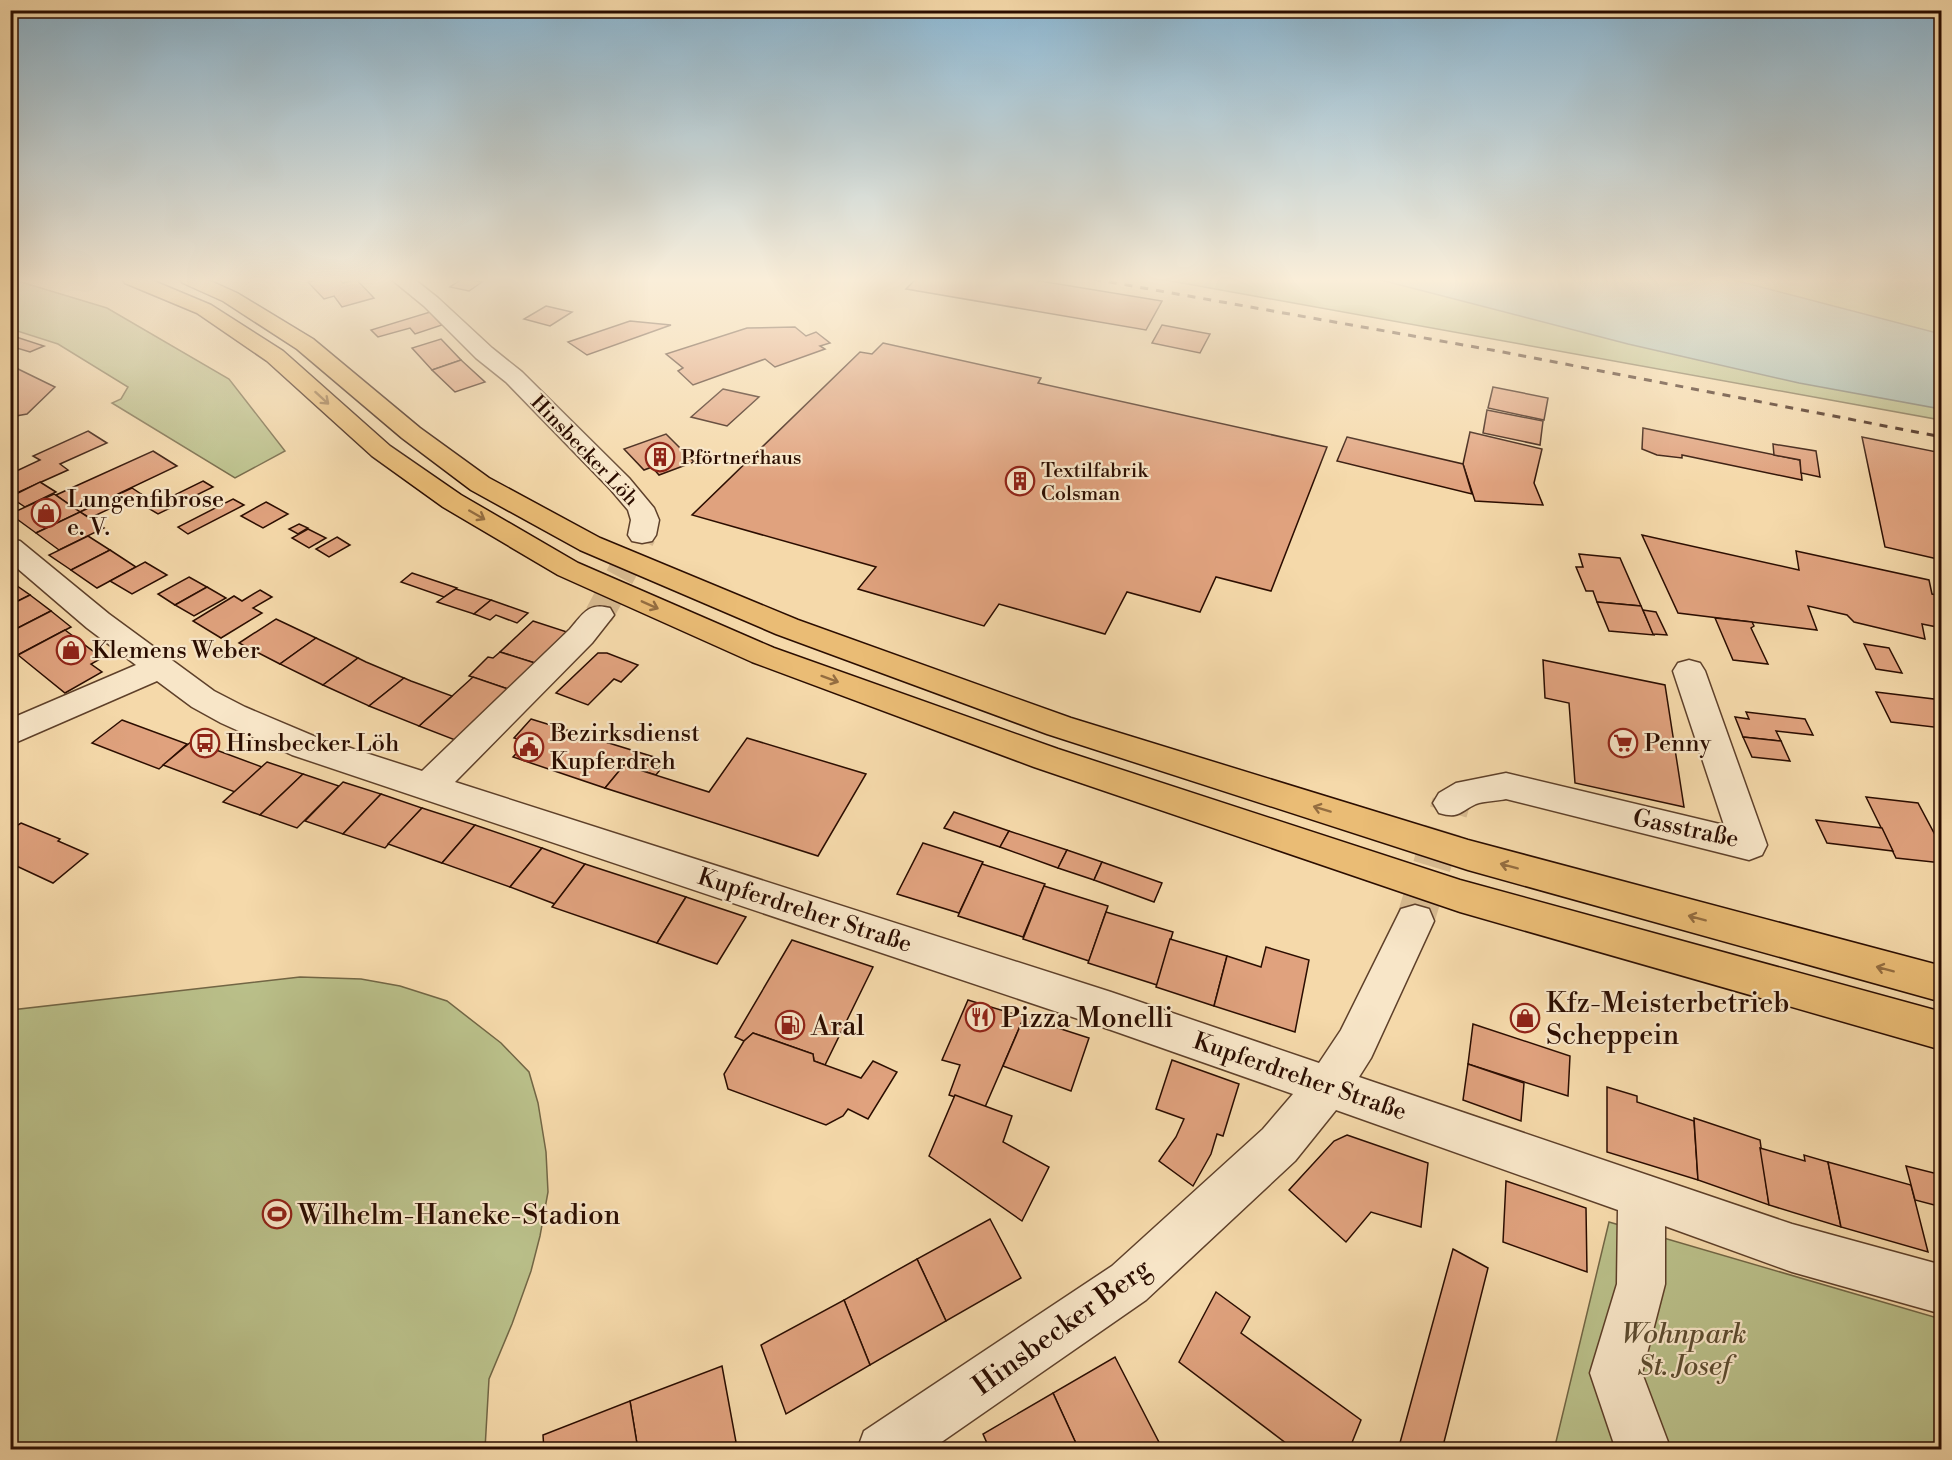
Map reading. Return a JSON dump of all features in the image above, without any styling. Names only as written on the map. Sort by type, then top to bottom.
[{"type":"highway","points":[[262,347],[275,356],[381,451],[452,501],[568,568],[763,655],[1047,758],[1460,896],[1941,1031]]},
{"type":"highway","points":[[309,347],[411,433],[480,484],[590,543],[787,627],[1059,726],[1468,855],[1941,984]]},
{"type":"street","name":"Hinsbecker Löh","points":[[478,347],[514,377],[641,508],[645,520],[642,535]]},
{"type":"street","name":"Kupferdreher Straße","points":[[10,547],[98,621],[203,699],[233,715],[304,746],[1100,1007],[1792,1248],[1941,1290]]},
{"type":"street","points":[[428,787],[586,631],[599,615]]},
{"type":"street","points":[[10,733],[161,667]]},
{"type":"street","name":"Gasstraße","points":[[1451,802],[1468,792],[1506,786],[1749,845],[1689,671]]},
{"type":"street","points":[[1328,1086],[1356,1044],[1414,921]]},
{"type":"street","name":"Hinsbecker Berg","points":[[902,1444],[1129,1283],[1279,1145],[1328,1086]]},
{"type":"street","points":[[1641,1197],[1641,1284],[1616,1373],[1640,1443],[1645,1449]]},
{"type":"green space","points":[[63,347],[174,347],[229,379],[285,451],[235,478],[112,403],[121,399],[128,387]]},
{"type":"green space","points":[[1537,347],[1941,347],[1941,420]]},
{"type":"green space","name":"Wilhelm-Haneke-Stadion","points":[[300,977],[361,979],[400,986],[447,1001],[501,1043],[529,1072],[538,1103],[546,1152],[548,1192],[531,1271],[489,1379],[485,1449],[11,1449],[11,1010]]},
{"type":"green space","name":"Wohnpark St. Josef","points":[[1609,1222],[1941,1319],[1941,1449],[1554,1450]]},
{"type":"water","points":[[1642,347],[1941,347],[1941,409],[1799,383]]},
{"type":"building","points":[[14,347],[41,347],[30,352]]},
{"type":"building","points":[[449,347],[461,360],[432,370],[412,348]]},
{"type":"building","points":[[576,347],[609,347],[587,355]]},
{"type":"building","points":[[687,347],[822,347],[825,349],[775,367],[765,359],[693,385],[678,371],[683,368],[666,354]]},
{"type":"building","name":"Textilfabrik Colsman","points":[[879,347],[902,347],[1041,378],[1038,383],[1327,447],[1271,591],[1216,577],[1200,612],[1127,592],[1105,634],[999,604],[984,626],[858,589],[876,567],[692,515],[860,352],[872,354]]},
{"type":"building","points":[[1172,347],[1203,347],[1200,353]]},
{"type":"building","points":[[461,360],[485,382],[455,392],[432,370]]},
{"type":"building","points":[[14,367],[55,387],[27,414],[10,417],[10,369]]},
{"type":"building","points":[[1493,387],[1548,398],[1544,420],[1488,408]]},
{"type":"building","points":[[723,389],[759,397],[727,426],[691,417]]},
{"type":"building","points":[[1487,410],[1543,421],[1540,445],[1483,433]]},
{"type":"building","points":[[1643,428],[1800,460],[1802,480],[1682,455],[1682,458],[1657,455],[1642,449]]},
{"type":"building","points":[[88,431],[107,443],[60,464],[68,470],[10,496],[10,474],[40,460],[33,456]]},
{"type":"building","points":[[1470,432],[1542,449],[1534,483],[1543,505],[1475,501],[1463,464]]},
{"type":"building","name":"Pförtnerhaus","points":[[666,434],[694,462],[659,475],[652,467],[644,470],[624,449]]},
{"type":"building","points":[[1347,437],[1463,464],[1472,494],[1337,461]]},
{"type":"building","points":[[1862,437],[1942,453],[1942,560],[1885,547]]},
{"type":"building","points":[[1773,444],[1816,451],[1820,477],[1801,473],[1800,460],[1774,455]]},
{"type":"building","points":[[153,451],[177,466],[80,512],[56,495]]},
{"type":"building","points":[[203,481],[213,487],[158,514],[148,508]]},
{"type":"building","points":[[40,482],[56,492],[25,507],[10,497]]},
{"type":"building","points":[[132,488],[141,494],[90,518],[80,512]]},
{"type":"building","name":"Lungenfibrose e. V.","points":[[54,494],[80,512],[36,533],[10,514]]},
{"type":"building","points":[[233,499],[244,505],[188,534],[178,527]]},
{"type":"building","points":[[266,502],[288,514],[263,528],[241,516]]},
{"type":"building","points":[[80,512],[104,528],[59,550],[36,533]]},
{"type":"building","points":[[299,524],[308,528],[298,534],[289,529]]},
{"type":"building","points":[[308,529],[326,538],[309,548],[292,538]]},
{"type":"building","points":[[1642,535],[1799,570],[1796,551],[1929,580],[1932,594],[1942,596],[1942,628],[1922,624],[1925,639],[1854,622],[1847,615],[1808,606],[1817,630],[1678,613]]},
{"type":"building","points":[[88,536],[110,550],[71,570],[49,555]]},
{"type":"building","points":[[337,537],[350,545],[329,557],[316,549]]},
{"type":"building","points":[[110,550],[136,567],[97,588],[71,570]]},
{"type":"building","points":[[1579,554],[1620,558],[1641,606],[1597,602],[1593,591],[1586,591],[1576,567],[1583,567]]},
{"type":"building","points":[[145,562],[167,575],[132,594],[110,581]]},
{"type":"building","points":[[412,573],[457,588],[444,597],[401,582]]},
{"type":"building","points":[[189,577],[207,587],[175,605],[158,594]]},
{"type":"building","points":[[10,581],[30,595],[10,605]]},
{"type":"building","points":[[207,587],[226,598],[194,616],[175,605]]},
{"type":"building","points":[[456,589],[491,600],[474,614],[437,602]]},
{"type":"building","points":[[260,590],[272,597],[253,608],[262,613],[221,638],[193,621],[234,596],[242,601]]},
{"type":"building","points":[[30,595],[51,611],[10,632],[10,605]]},
{"type":"building","points":[[491,600],[528,613],[517,623],[496,615],[490,620],[474,614]]},
{"type":"building","points":[[1597,602],[1641,606],[1654,635],[1609,631]]},
{"type":"building","points":[[1643,610],[1656,612],[1667,635],[1653,634]]},
{"type":"building","points":[[51,611],[71,627],[10,659],[10,632]]},
{"type":"building","points":[[1715,618],[1752,622],[1754,626],[1751,628],[1768,664],[1733,660]]},
{"type":"building","points":[[276,619],[316,638],[280,664],[239,643]]},
{"type":"building","points":[[533,621],[567,632],[535,663],[500,652]]},
{"type":"building","points":[[65,630],[102,658],[91,664],[102,672],[65,693],[18,655]]},
{"type":"building","points":[[316,638],[358,658],[323,685],[280,664]]},
{"type":"building","points":[[1864,644],[1889,648],[1902,673],[1876,669]]},
{"type":"building","points":[[500,652],[535,663],[508,689],[469,676],[488,657],[493,658]]},
{"type":"building","points":[[598,653],[607,653],[638,665],[621,682],[614,679],[588,705],[556,693]]},
{"type":"building","points":[[358,658],[404,678],[369,706],[323,685]]},
{"type":"building","name":"Penny","points":[[1543,660],[1665,685],[1684,807],[1575,783],[1569,703],[1545,698]]},
{"type":"building","points":[[473,677],[508,689],[455,740],[419,726]]},
{"type":"building","points":[[404,678],[452,696],[419,726],[369,706]]},
{"type":"building","points":[[1876,692],[1942,700],[1942,728],[1891,722]]},
{"type":"building","points":[[1746,712],[1805,719],[1813,735],[1776,731],[1781,741],[1743,737],[1735,717],[1749,719]]},
{"type":"building","points":[[531,719],[667,761],[656,775],[624,765],[605,788],[513,757],[527,742],[514,738]]},
{"type":"building","points":[[122,720],[187,744],[159,769],[92,743]]},
{"type":"building","points":[[1743,737],[1781,741],[1790,761],[1752,757]]},
{"type":"building","points":[[747,738],[866,774],[818,856],[605,788],[624,765],[709,792]]},
{"type":"building","points":[[192,741],[262,767],[235,792],[163,765]]},
{"type":"building","points":[[267,762],[303,774],[260,815],[223,802]]},
{"type":"building","points":[[303,774],[339,786],[297,828],[260,815]]},
{"type":"building","points":[[343,782],[381,794],[343,834],[305,821]]},
{"type":"building","points":[[381,794],[422,808],[385,848],[343,834]]},
{"type":"building","points":[[1866,797],[1918,803],[1942,848],[1942,863],[1896,858]]},
{"type":"building","points":[[422,808],[475,825],[442,863],[388,844]]},
{"type":"building","points":[[954,812],[1009,831],[1000,847],[944,828]]},
{"type":"building","points":[[1816,820],[1882,828],[1893,851],[1827,843]]},
{"type":"building","points":[[21,823],[60,839],[58,841],[88,854],[53,883],[10,863],[10,830]]},
{"type":"building","points":[[475,825],[542,848],[510,887],[442,863]]},
{"type":"building","points":[[1009,831],[1067,850],[1058,868],[1000,847]]},
{"type":"building","points":[[923,843],[983,862],[959,913],[897,894]]},
{"type":"building","points":[[542,848],[585,864],[555,904],[510,887]]},
{"type":"building","points":[[1067,850],[1102,862],[1094,880],[1058,868]]},
{"type":"building","points":[[1102,862],[1162,883],[1154,902],[1094,880]]},
{"type":"building","points":[[585,864],[686,897],[657,943],[552,907]]},
{"type":"building","points":[[982,864],[1045,884],[1023,937],[958,916]]},
{"type":"building","points":[[1044,886],[1108,906],[1089,961],[1023,939]]},
{"type":"building","points":[[686,897],[746,917],[717,964],[657,943]]},
{"type":"building","points":[[1106,912],[1173,932],[1157,985],[1088,963]]},
{"type":"building","points":[[1170,939],[1227,956],[1214,1006],[1156,987]]},
{"type":"building","points":[[792,940],[873,967],[825,1065],[814,1061],[813,1054],[753,1033],[744,1041],[735,1037]]},
{"type":"building","points":[[1266,947],[1309,960],[1295,1032],[1214,1006],[1227,956],[1261,967]]},
{"type":"building","points":[[968,1000],[1024,1017],[985,1107],[949,1095],[960,1065],[942,1060]]},
{"type":"building","points":[[1024,1017],[1089,1038],[1071,1091],[1003,1066]]},
{"type":"building","points":[[1473,1024],[1570,1056],[1568,1096],[1468,1064]]},
{"type":"building","points":[[753,1033],[813,1054],[814,1061],[861,1078],[873,1061],[897,1072],[868,1119],[848,1109],[843,1116],[826,1125],[728,1089],[724,1074],[744,1041]]},
{"type":"building","points":[[1172,1060],[1239,1084],[1223,1136],[1217,1134],[1211,1154],[1193,1186],[1159,1161],[1176,1137],[1184,1119],[1156,1109]]},
{"type":"building","points":[[1468,1064],[1524,1083],[1521,1121],[1463,1100]]},
{"type":"building","points":[[1607,1087],[1637,1096],[1637,1102],[1694,1121],[1698,1180],[1607,1152]]},
{"type":"building","points":[[955,1095],[1012,1116],[1003,1142],[1049,1167],[1022,1221],[929,1156]]},
{"type":"building","points":[[1694,1118],[1760,1140],[1769,1205],[1698,1180]]},
{"type":"building","points":[[1347,1135],[1428,1163],[1421,1227],[1371,1212],[1346,1242],[1289,1190],[1334,1141]]},
{"type":"building","points":[[1760,1148],[1805,1161],[1804,1155],[1828,1162],[1841,1227],[1769,1205]]},
{"type":"building","points":[[1828,1162],[1911,1185],[1928,1252],[1841,1227]]},
{"type":"building","points":[[1906,1166],[1942,1175],[1942,1207],[1915,1200]]},
{"type":"building","points":[[1506,1181],[1586,1208],[1587,1272],[1503,1242]]},
{"type":"building","points":[[990,1219],[1021,1278],[946,1321],[917,1259]]},
{"type":"building","points":[[1453,1249],[1488,1268],[1442,1450],[1398,1450]]},
{"type":"building","points":[[917,1259],[946,1321],[870,1365],[844,1300]]},
{"type":"building","points":[[1216,1292],[1250,1317],[1241,1333],[1361,1420],[1349,1450],[1295,1450],[1179,1362]]},
{"type":"building","points":[[844,1300],[870,1365],[786,1414],[761,1345]]},
{"type":"building","points":[[1115,1357],[1163,1450],[1125,1450],[1124,1446],[1119,1450],[1079,1450],[1053,1393]]},
{"type":"building","points":[[722,1366],[736,1442],[716,1450],[638,1450],[630,1401]]},
{"type":"building","points":[[1053,1393],[1079,1450],[990,1450],[983,1434]]},
{"type":"building","points":[[630,1401],[638,1450],[544,1450],[543,1435]]},
{"type":"tunnel","points":[[599,615],[642,535]]},
{"type":"tunnel","points":[[1415,921],[1451,803]]},
{"type":"railway","points":[[1476,347],[1942,437]]},
{"type":"place","name":"Pförtnerhaus","points":[[660,457]]},
{"type":"place","name":"Textilfabrik Colsman","points":[[1020,481]]},
{"type":"place","name":"Lungenfibrose e. V.","points":[[46,513]]},
{"type":"place","name":"Klemens Weber","points":[[71,650]]},
{"type":"place","name":"Hinsbecker Löh","points":[[205,743]]},
{"type":"place","name":"Penny","points":[[1623,743]]},
{"type":"place","name":"Bezirksdienst Kupferdreh","points":[[529,747]]},
{"type":"place","name":"Pizza Monelli","points":[[980,1017]]},
{"type":"place","name":"Kfz-Meisterbetrieb Scheppein","points":[[1525,1018]]},
{"type":"place","name":"Aral","points":[[790,1025]]},
{"type":"place","name":"Wilhelm-Haneke-Stadion","points":[[277,1214]]}]
